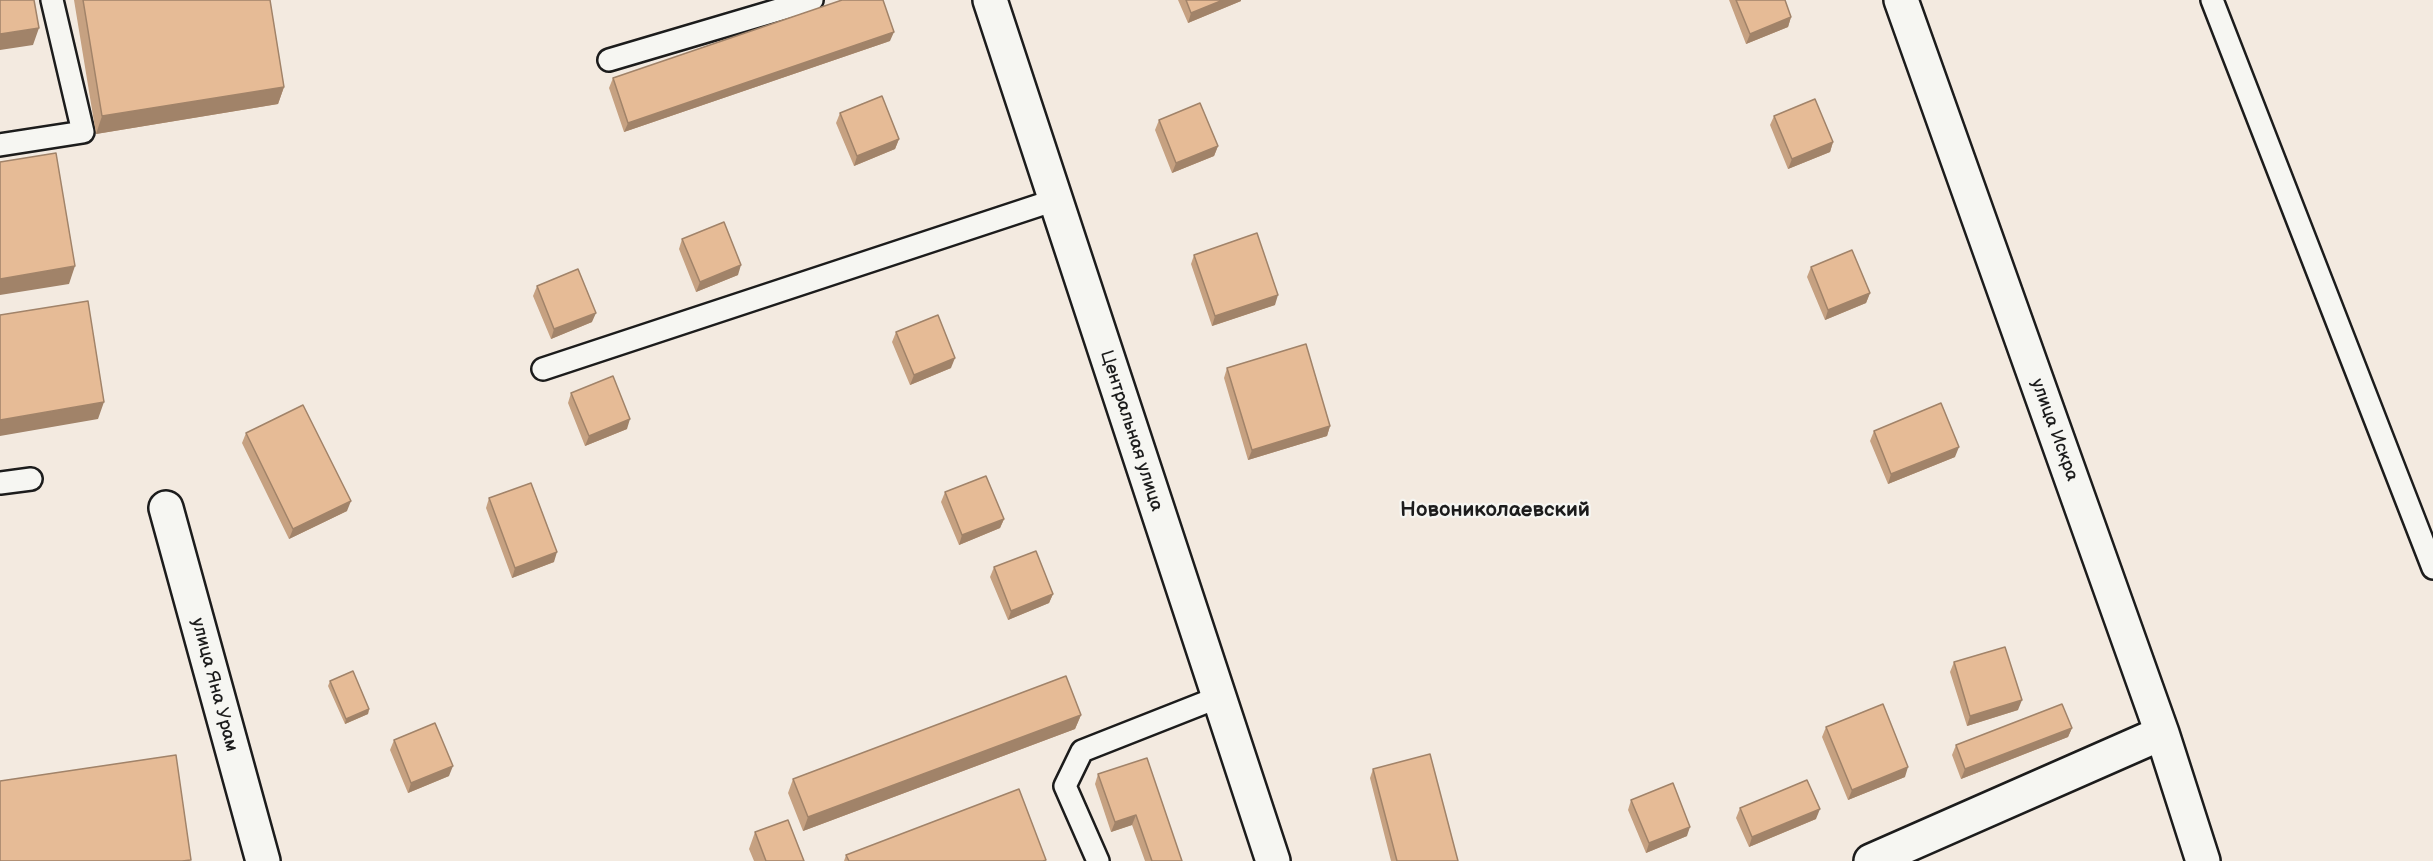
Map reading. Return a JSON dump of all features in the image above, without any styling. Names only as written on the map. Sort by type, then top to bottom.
[{"type":"street","name":"Центральная улица","points":[[990,0],[1273,861]]},
{"type":"street","name":"улица Искра","points":[[1900,0],[2162,733],[2203,861]]},
{"type":"street","name":"улица Яна Урам","points":[[166,508],[263,861]]},
{"type":"street","points":[[1871,861],[2162,733]]},
{"type":"lane","points":[[0,145],[83,132],[52,0]]},
{"type":"lane","points":[[609,60],[812,0]]},
{"type":"lane","points":[[2212,0],[2433,568]]},
{"type":"lane","points":[[543,369],[1055,200]]},
{"type":"lane","points":[[0,483],[31,478]]},
{"type":"lane","points":[[1098,861],[1065,786],[1082,751],[1219,697]]},
{"type":"building","points":[[0,0],[34,0],[39,28],[0,34]]},
{"type":"building","points":[[83,0],[270,0],[284,87],[102,116]]},
{"type":"building","points":[[842,0],[883,0],[894,32],[628,123],[613,78]]},
{"type":"building","points":[[1186,0],[1223,0],[1191,13]]},
{"type":"building","points":[[1736,0],[1785,0],[1791,17],[1750,34]]},
{"type":"building","points":[[882,96],[899,139],[857,156],[840,113]]},
{"type":"building","points":[[1815,99],[1833,142],[1792,159],[1774,116]]},
{"type":"building","points":[[1200,103],[1218,146],[1176,163],[1159,120]]},
{"type":"building","points":[[56,153],[75,266],[0,279],[0,162]]},
{"type":"building","points":[[724,222],[741,265],[700,282],[682,239]]},
{"type":"building","points":[[1257,233],[1278,295],[1215,316],[1194,255]]},
{"type":"building","points":[[1852,250],[1870,293],[1828,310],[1811,267]]},
{"type":"building","points":[[578,269],[596,313],[554,329],[537,286]]},
{"type":"building","points":[[88,301],[104,402],[0,420],[0,315]]},
{"type":"building","points":[[938,315],[955,358],[914,375],[896,332]]},
{"type":"building","points":[[1306,344],[1330,426],[1252,450],[1227,368]]},
{"type":"building","points":[[613,376],[630,419],[589,436],[571,393]]},
{"type":"building","points":[[1941,403],[1959,447],[1891,474],[1874,431]]},
{"type":"building","points":[[303,405],[351,501],[293,529],[246,433]]},
{"type":"building","points":[[986,476],[1004,519],[962,535],[945,492]]},
{"type":"building","points":[[531,483],[557,552],[515,568],[489,498]]},
{"type":"building","points":[[1036,551],[1053,594],[1011,611],[994,567]]},
{"type":"building","points":[[2005,647],[2022,700],[1970,716],[1954,662]]},
{"type":"building","points":[[353,671],[369,709],[346,719],[330,681]]},
{"type":"building","points":[[1066,676],[1081,715],[808,817],[793,779]]},
{"type":"building","points":[[1883,704],[1908,767],[1852,790],[1826,727]]},
{"type":"building","points":[[2062,704],[2072,728],[1965,769],[1956,745]]},
{"type":"building","points":[[435,723],[453,766],[411,783],[394,740]]},
{"type":"building","points":[[1430,754],[1458,861],[1397,861],[1373,769]]},
{"type":"building","points":[[176,755],[191,860],[0,861],[0,781]]},
{"type":"building","points":[[1147,758],[1182,861],[1152,861],[1136,815],[1115,822],[1098,774]]},
{"type":"building","points":[[1807,780],[1820,809],[1752,837],[1740,808]]},
{"type":"building","points":[[1673,783],[1690,827],[1649,843],[1631,800]]},
{"type":"building","points":[[1019,789],[1046,860],[849,861],[846,855]]},
{"type":"building","points":[[788,820],[804,861],[766,861],[755,832]]},
{"type":"district","name":"Новониколаевский","points":[[1495,511]]}]
